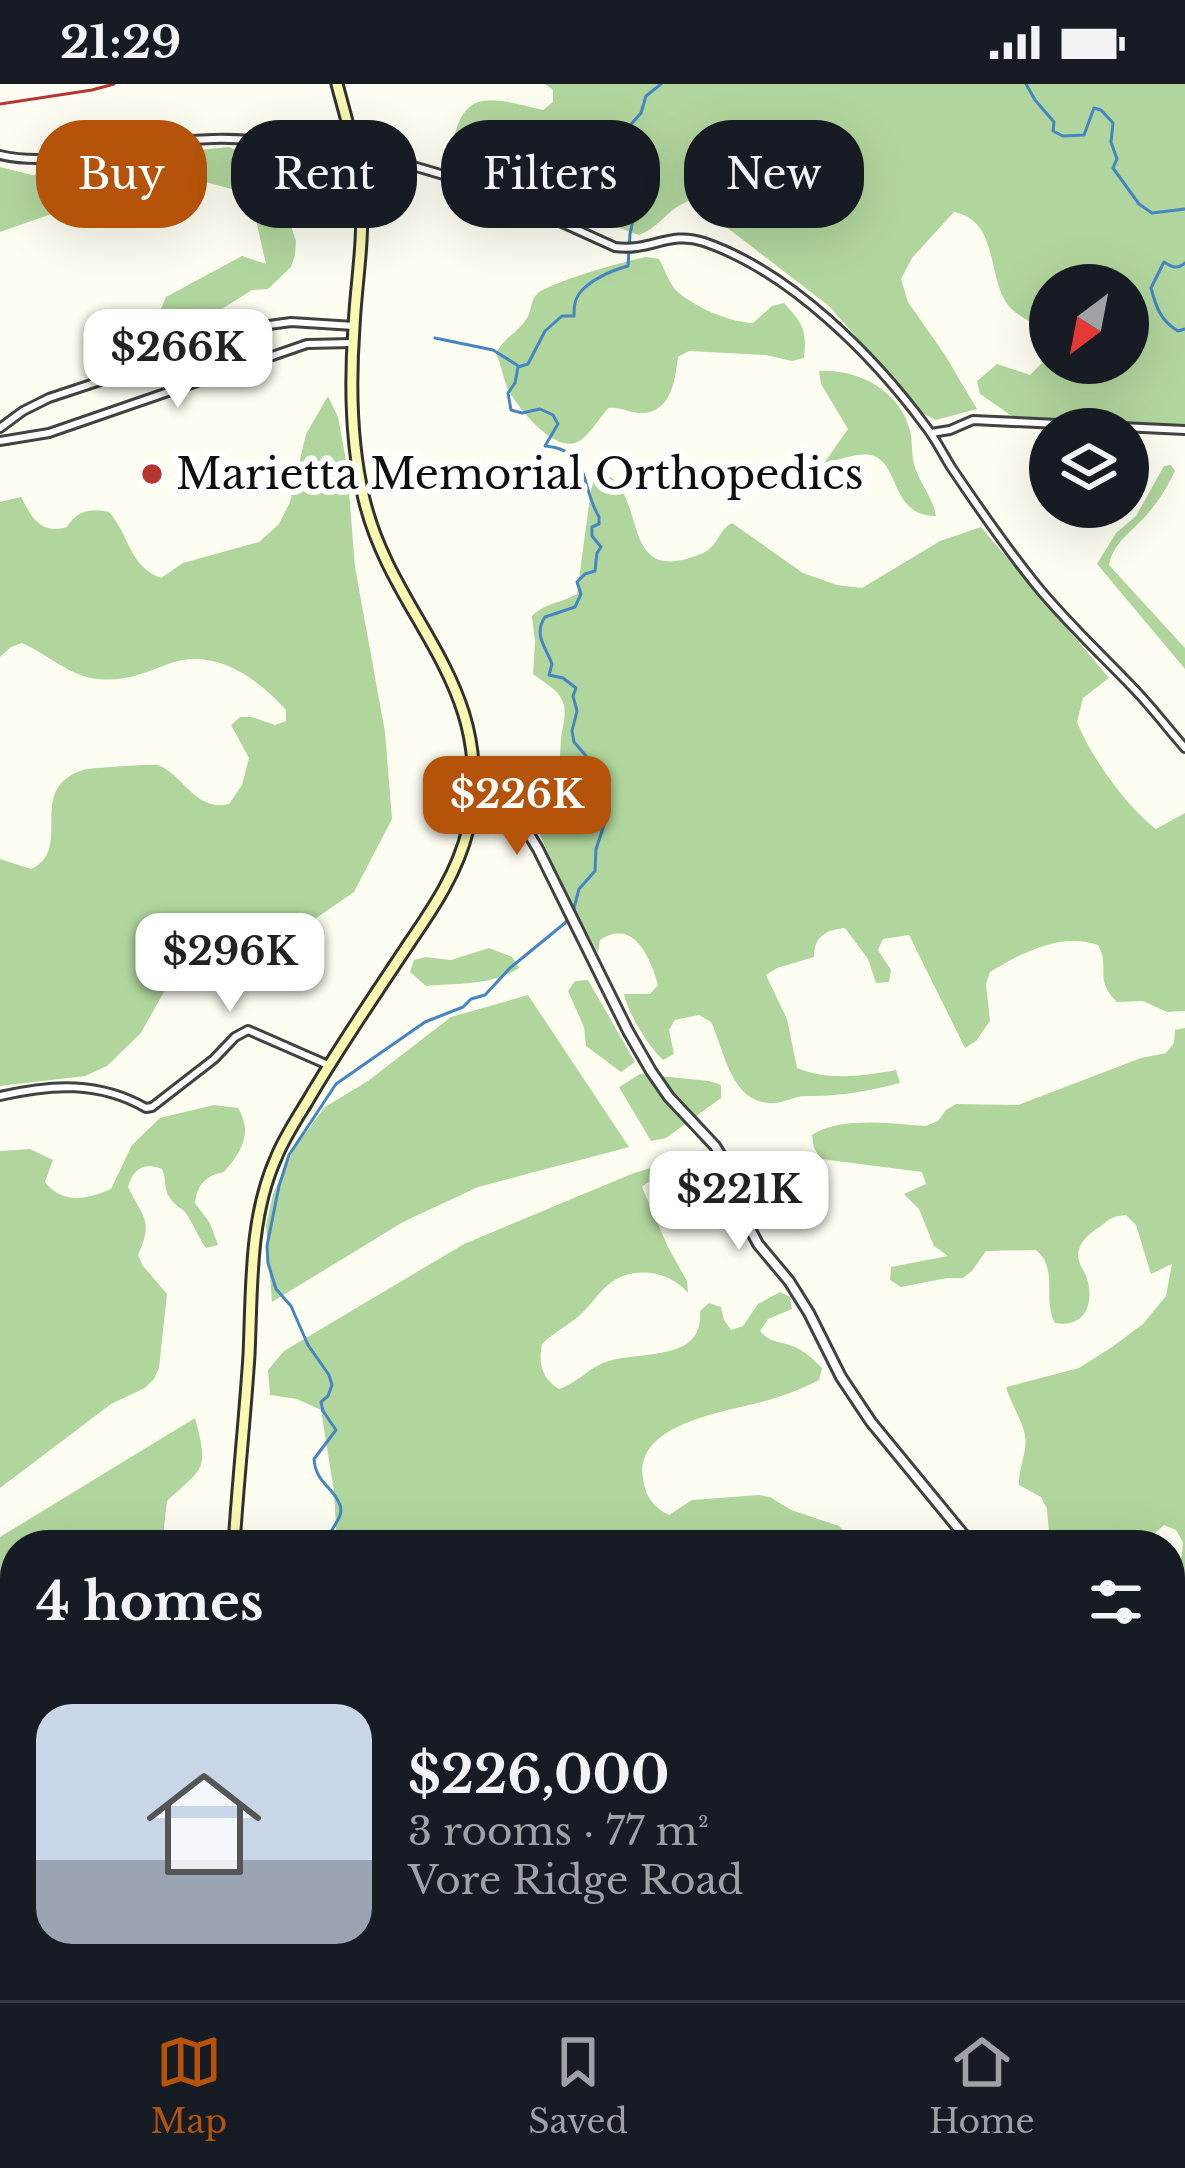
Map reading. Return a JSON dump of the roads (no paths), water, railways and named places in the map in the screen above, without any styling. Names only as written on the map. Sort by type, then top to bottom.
[{"type":"main road","points":[[337,84],[346,120]]},
{"type":"main road","points":[[235,1530],[253,1271],[264,1187],[277,1154],[328,1065],[441,895],[468,828],[472,791],[472,754],[455,684],[386,558],[368,512],[357,455],[353,343],[362,228]]},
{"type":"street","points":[[0,155],[39,161],[141,145],[231,140]]},
{"type":"street","points":[[417,167],[481,186],[623,248],[639,250],[677,237],[708,244],[763,270],[803,299],[906,400],[1035,584],[1185,748]]},
{"type":"street","points":[[0,428],[49,398],[269,325],[354,326]]},
{"type":"street","points":[[0,441],[49,433],[307,344],[353,343]]},
{"type":"street","points":[[931,433],[974,420],[1185,430]]},
{"type":"street","points":[[472,791],[516,813],[639,1051],[729,1169],[758,1244],[809,1313],[841,1377],[960,1530]]},
{"type":"street","points":[[0,1096],[88,1087],[113,1091],[152,1107],[248,1030],[328,1065]]},
{"type":"waterway","points":[[332,1530],[341,1510],[314,1459],[336,1430],[321,1402],[332,1385],[291,1306],[276,1289],[268,1263],[279,1186],[289,1155],[336,1084],[425,1022],[485,995],[565,923],[579,889],[595,871],[605,822],[603,787],[599,771],[574,742],[576,688],[549,675],[552,664],[540,630],[545,617],[575,607],[581,594],[577,582],[595,571],[601,547],[592,536],[592,527],[599,524],[599,517],[577,462],[570,454],[545,446],[558,424],[553,415],[540,409],[511,410],[508,393],[518,367],[528,364],[545,331],[562,316],[574,316],[583,289],[628,266],[639,193],[621,151],[626,130],[641,113],[646,96],[661,84]]},
{"type":"waterway","points":[[1026,84],[1054,122],[1053,131],[1063,136],[1084,135],[1094,108],[1101,110],[1113,123],[1111,142],[1117,159],[1113,168],[1139,204],[1152,213],[1185,209]]},
{"type":"waterway","points":[[1185,263],[1174,267],[1164,262],[1151,288],[1163,318],[1178,331],[1185,329]]},
{"type":"waterway","points":[[435,338],[493,350],[517,365]]},
{"type":"railway","points":[[0,104],[114,84]]},
{"type":"place","name":"Marietta Memorial Orthopedics","points":[[152,474]]}]
